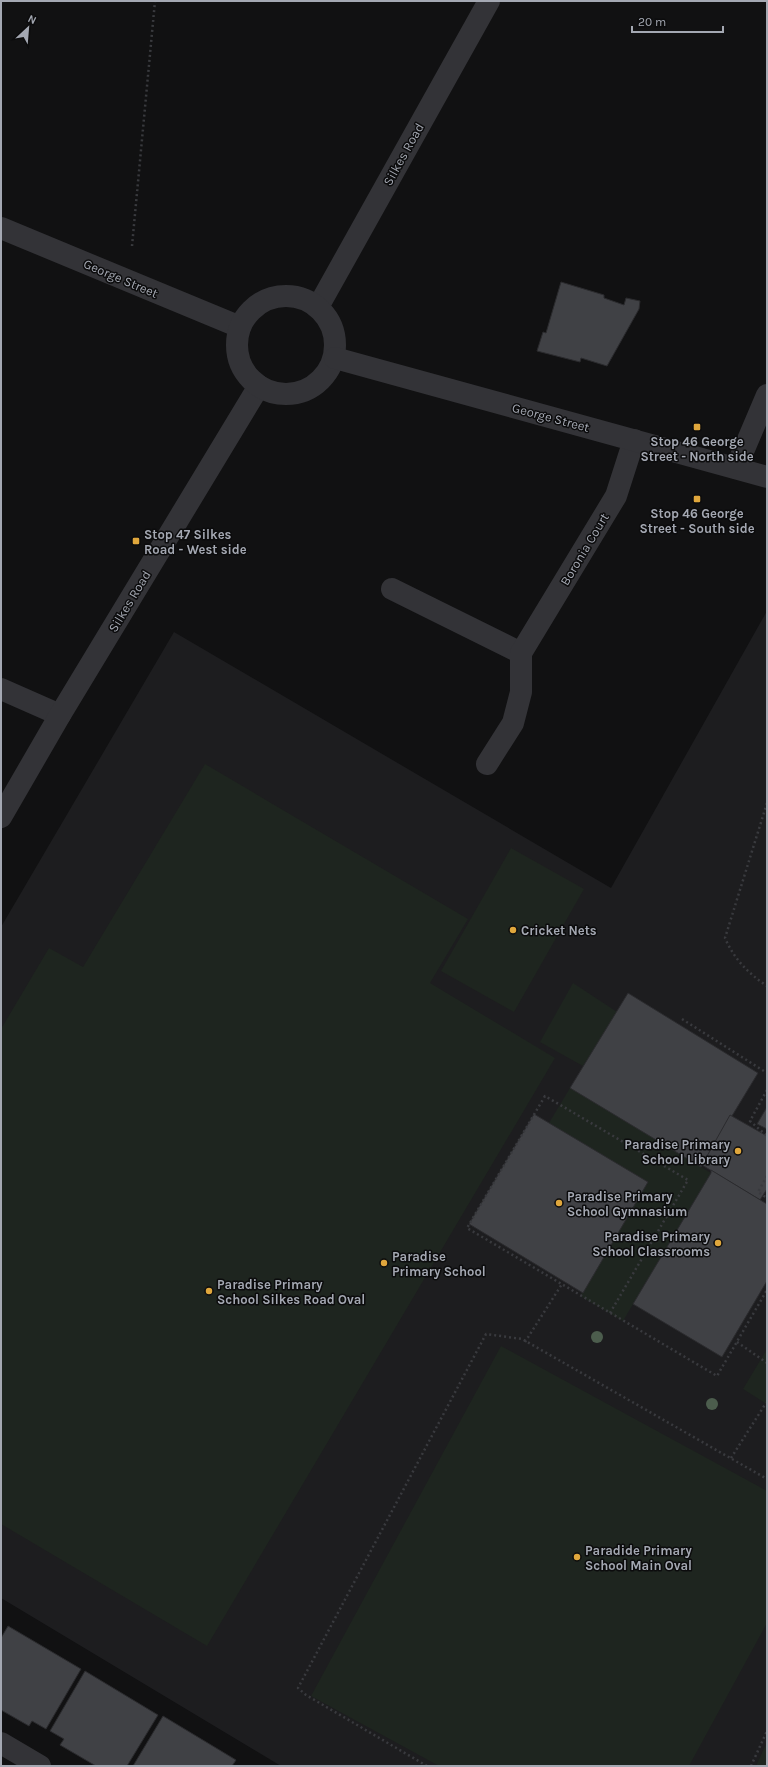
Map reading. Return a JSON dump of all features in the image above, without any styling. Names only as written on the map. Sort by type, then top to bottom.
[{"type":"street","name":"Silkes Road","points":[[318,307],[489,1]]},
{"type":"street","name":"George Street","points":[[1,228],[240,327]]},
{"type":"street","points":[[282,296],[299,298],[318,307],[331,324],[336,341],[334,358],[328,371],[317,384],[302,392],[285,394],[259,386],[248,376],[240,361],[237,344],[240,327],[252,310],[266,300],[282,296]]},
{"type":"street","name":"George Street","points":[[334,358],[767,476]]},
{"type":"street","name":"Silkes Road","points":[[1,817],[60,715],[259,386]]},
{"type":"street","points":[[736,468],[767,395]]},
{"type":"street","name":"Boronia Court","points":[[521,653],[616,496],[634,440]]},
{"type":"street","points":[[392,589],[521,653],[521,692],[513,723],[487,764]]},
{"type":"street","points":[[1,689],[60,715]]},
{"type":"street","points":[[1,1743],[40,1766]]},
{"type":"path","points":[[132,246],[155,1]]},
{"type":"path","points":[[767,803],[725,938],[731,953],[753,976],[767,986]]},
{"type":"path","points":[[682,1019],[767,1073]]},
{"type":"path","points":[[767,1090],[750,1121],[767,1136]]},
{"type":"path","points":[[610,1313],[688,1180],[545,1096],[467,1228],[610,1313],[717,1376],[767,1290]]},
{"type":"path","points":[[767,1176],[758,1192],[767,1198]]},
{"type":"path","points":[[525,1342],[562,1284]]},
{"type":"path","points":[[427,1766],[306,1695],[298,1688],[486,1334],[522,1339],[767,1479]]},
{"type":"path","points":[[737,1342],[767,1363]]},
{"type":"path","points":[[731,1458],[766,1403]]},
{"type":"path","points":[[751,1766],[767,1732]]},
{"type":"shaded area","name":"Paradise Primary School","points":[[767,611],[767,1766],[281,1766],[1,1598],[1,927],[174,632],[611,888]]},
{"type":"shaded area","name":"Paradise Primary School Silkes Road Oval","points":[[205,764],[468,919],[430,983],[555,1058],[207,1646],[1,1524],[1,1029],[49,948],[83,967]]},
{"type":"shaded area","name":"Cricket Nets","points":[[511,848],[584,889],[514,1012],[441,971]]},
{"type":"shaded area","points":[[573,983],[617,1012],[583,1066],[540,1042]]},
{"type":"shaded area","points":[[570,1088],[711,1173],[623,1321],[580,1296],[648,1182],[549,1123]]},
{"type":"shaded area","name":"Paradide Primary School Main Oval","points":[[501,1346],[767,1491],[767,1623],[689,1766],[439,1766],[311,1696]]},
{"type":"shaded area","points":[[767,1349],[767,1404],[743,1389]]},
{"type":"shaded area","points":[[767,1742],[767,1766],[756,1766]]},
{"type":"building","points":[[561,282],[604,295],[604,298],[624,305],[626,298],[640,301],[639,309],[607,366],[581,358],[580,362],[537,351],[543,332],[546,333]]},
{"type":"building","points":[[628,993],[758,1073],[701,1167],[570,1088]]},
{"type":"building","points":[[767,1107],[767,1129],[757,1124]]},
{"type":"building","name":"Paradise Primary School Gymnasium","points":[[534,1114],[648,1182],[583,1293],[469,1224]]},
{"type":"building","name":"Paradise Primary School Library","points":[[730,1115],[767,1136],[767,1189],[760,1200],[702,1165]]},
{"type":"building","name":"Paradise Primary School Classrooms","points":[[711,1170],[767,1204],[767,1281],[722,1357],[633,1304],[711,1173]]},
{"type":"building","points":[[8,1626],[81,1669],[46,1729],[32,1721],[29,1726],[1,1710],[1,1638]]},
{"type":"building","points":[[85,1671],[158,1715],[127,1766],[96,1766],[60,1745],[64,1739],[50,1731]]},
{"type":"building","points":[[163,1716],[236,1760],[232,1766],[133,1766]]},
{"type":"place","name":"Stop 46 George Street - North side","points":[[697,427]]},
{"type":"place","name":"Stop 46 George Street - South side","points":[[697,499]]},
{"type":"place","name":"Stop 47 Silkes Road - West side","points":[[136,541]]},
{"type":"place","name":"Cricket Nets","points":[[513,930]]},
{"type":"place","name":"Paradise Primary School Library","points":[[738,1151]]},
{"type":"place","name":"Paradise Primary School Gymnasium","points":[[559,1203]]},
{"type":"place","name":"Paradise Primary School Classrooms","points":[[718,1243]]},
{"type":"place","name":"Paradise Primary School","points":[[384,1263]]},
{"type":"place","name":"Paradise Primary School Silkes Road Oval","points":[[209,1291]]},
{"type":"place","name":"Paradide Primary School Main Oval","points":[[577,1557]]}]
